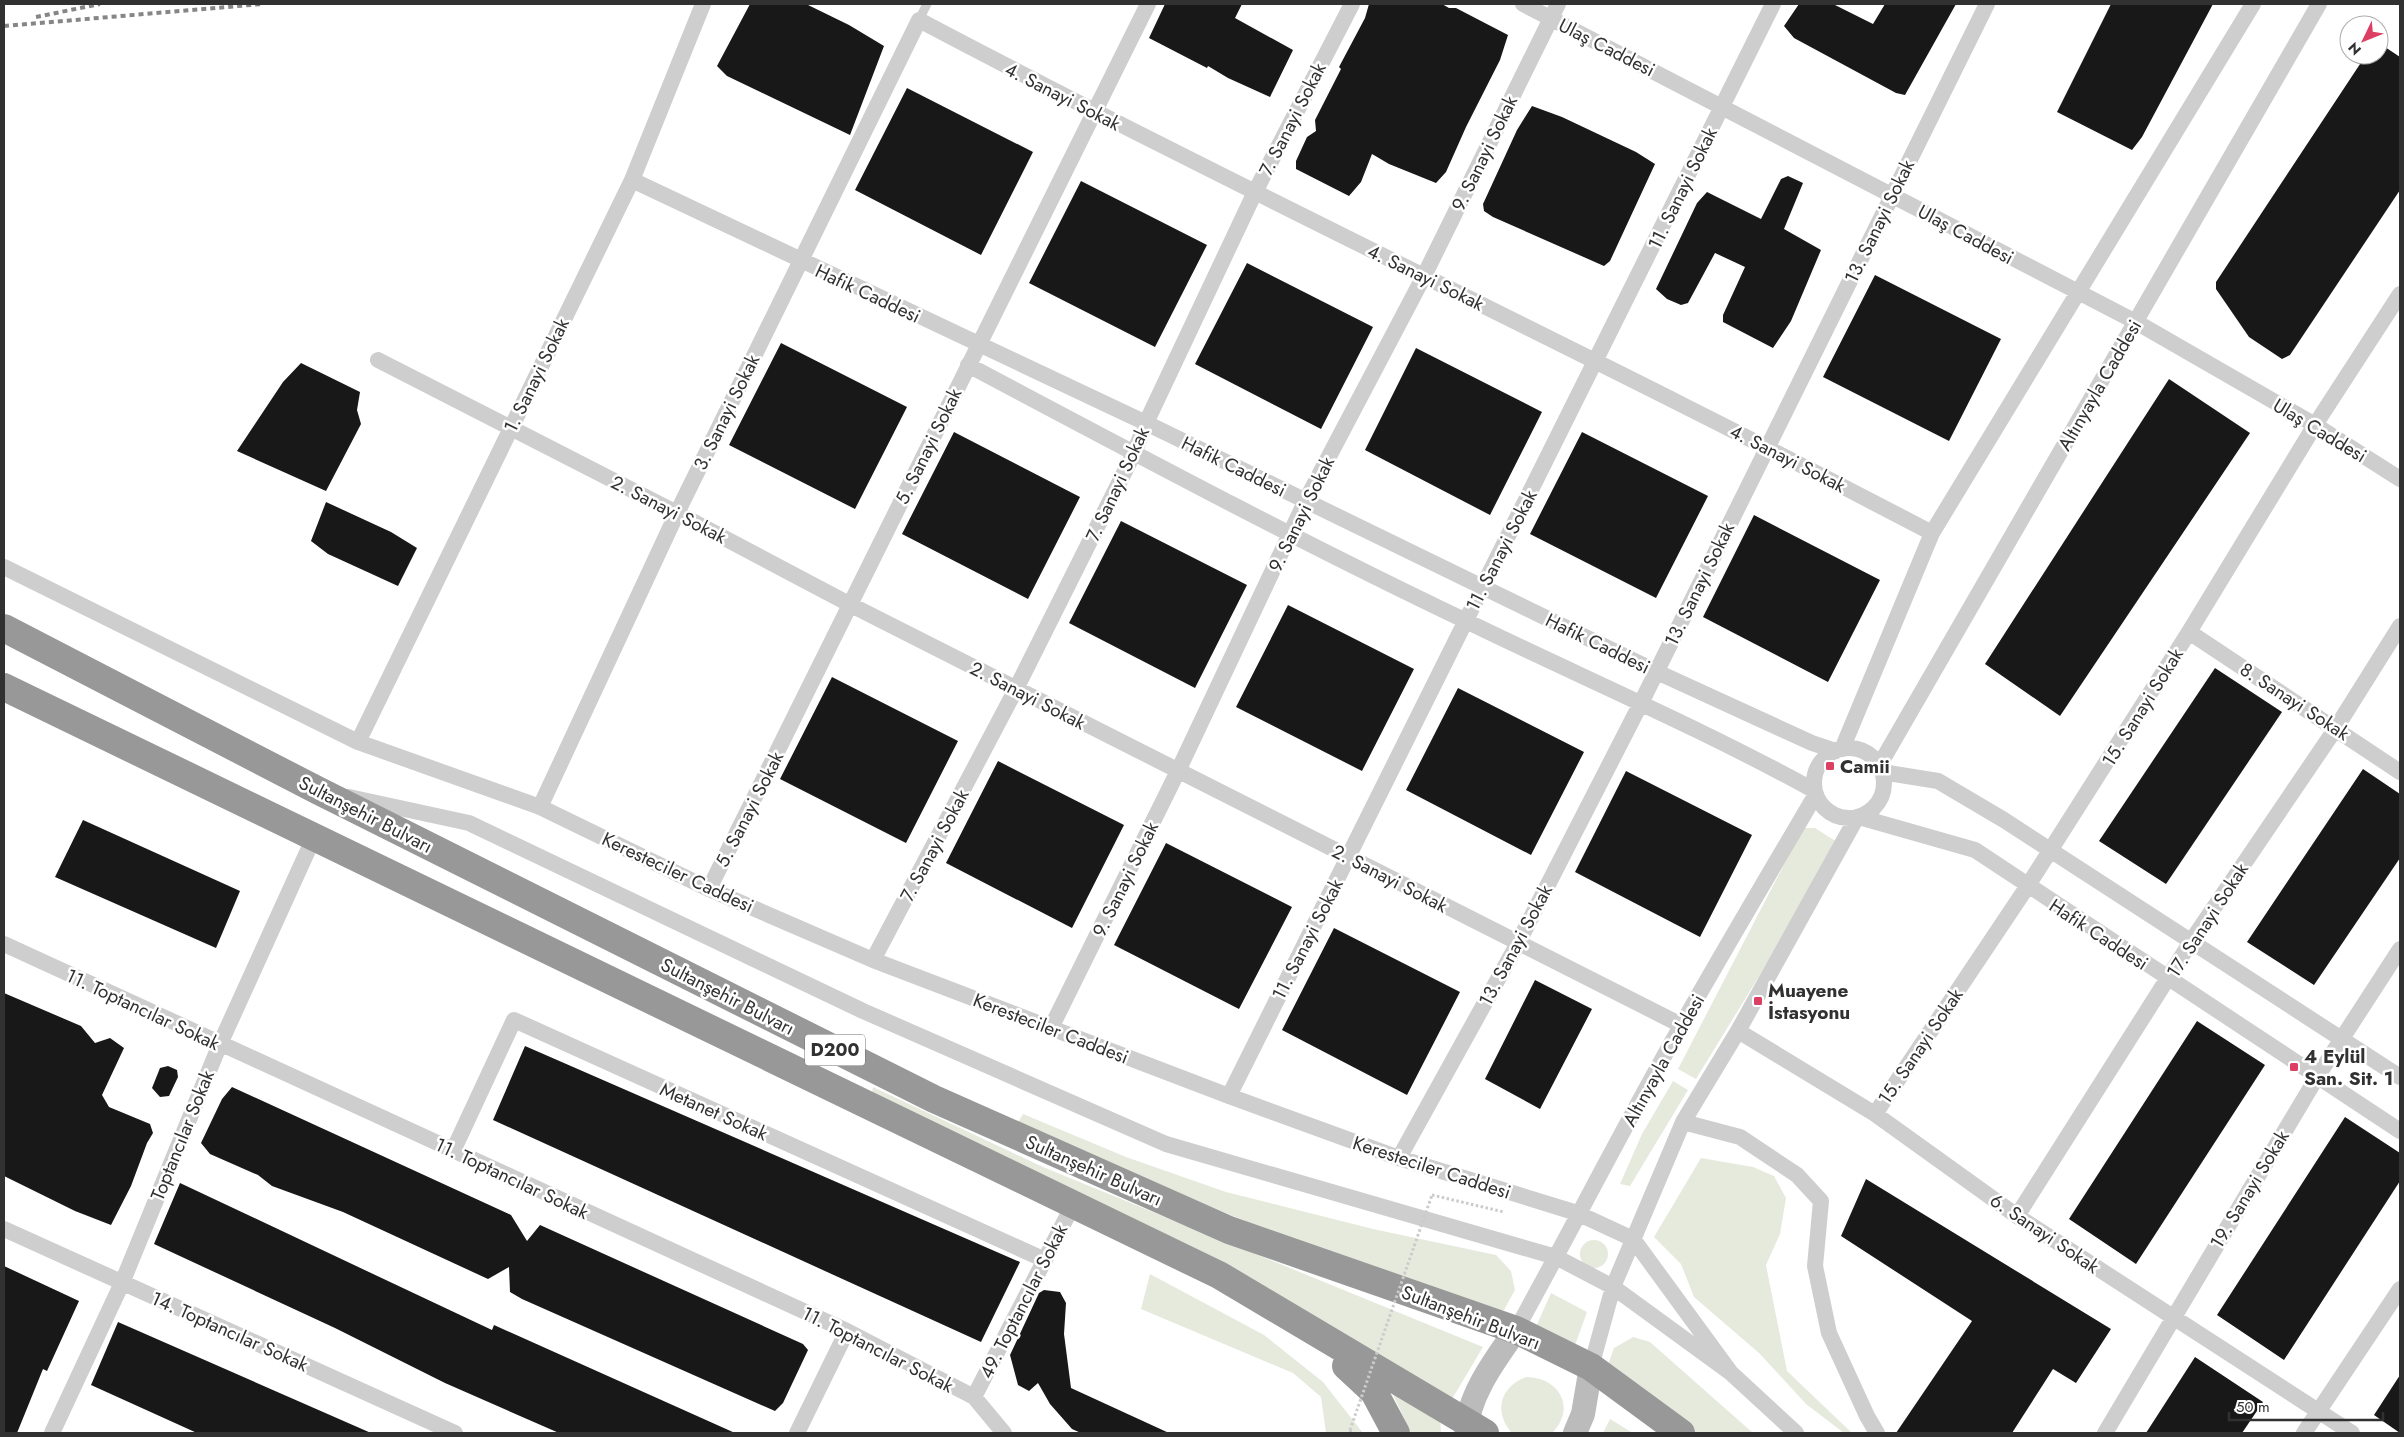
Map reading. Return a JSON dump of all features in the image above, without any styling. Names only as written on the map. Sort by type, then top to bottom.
[{"type":"highway","name":"Sultanşehir Bulvarı","points":[[4,628],[318,790],[943,1103],[1230,1230],[1516,1330],[1591,1367],[1681,1433]]},
{"type":"highway","name":"Sultanşehir Bulvarı","points":[[4,687],[1219,1275],[1472,1430]]},
{"type":"highway","points":[[1296,1322],[1374,1392],[1396,1433]]},
{"type":"street","name":"1. Sanayi Sokak","points":[[358,742],[509,428],[632,180],[703,4]]},
{"type":"street","name":"5. Sanayi Sokak","points":[[709,888],[1148,4]]},
{"type":"street","name":"7. Sanayi Sokak","points":[[873,960],[1016,689],[1134,453],[1146,423],[1255,192],[1352,4]]},
{"type":"street","name":"Ulaş Caddesi","points":[[1523,4],[1554,11],[1722,106],[2077,293],[2136,322],[2315,425],[2400,479]]},
{"type":"street","name":"11. Sanayi Sokak","points":[[1229,1096],[1464,620],[1483,587],[1596,361],[1772,4]]},
{"type":"street","name":"13. Sanayi Sokak","points":[[1399,1158],[1518,943],[1642,703],[1767,446],[1987,4]]},
{"type":"street","points":[[1839,750],[1932,532],[2253,4]]},
{"type":"street","name":"Altınyayla Caddesi","points":[[1881,769],[2320,4]]},
{"type":"street","name":"9. Sanayi Sokak","points":[[1051,1028],[1178,771],[1306,500],[1424,276],[1554,11]]},
{"type":"street","name":"4. Sanayi Sokak","points":[[919,20],[1094,113],[1767,446],[1932,532]]},
{"type":"street","name":"3. Sanayi Sokak","points":[[540,807],[677,512],[919,20]]},
{"type":"street","name":"Hafik Caddesi","points":[[632,180],[799,261],[1146,423],[1657,672],[1812,743],[1839,750]]},
{"type":"street","name":"15. Sanayi Sokak","points":[[1875,1114],[2051,849],[2189,632],[2315,425],[2400,294]]},
{"type":"street","name":"2. Sanayi Sokak","points":[[378,360],[677,512],[851,605],[1681,1025]]},
{"type":"street","name":"Hafik Caddesi","points":[[968,365],[1291,534],[1464,620],[1642,703],[1816,793]]},
{"type":"street","name":"Keresteciler Caddesi","points":[[4,567],[358,742],[540,807],[709,888],[873,960],[1229,1096],[1399,1158],[1577,1213],[1633,1239]]},
{"type":"street","name":"17. Sanayi Sokak","points":[[2017,1216],[2192,940],[2336,728],[2400,626]]},
{"type":"street","name":"8. Sanayi Sokak","points":[[2189,632],[2400,772]]},
{"type":"street","points":[[1855,749],[1867,753],[1881,769],[1884,784],[1882,796],[1871,811],[1858,817],[1841,817],[1829,812],[1821,803],[1816,793],[1815,779],[1818,767],[1826,757],[1839,750],[1855,749]]},
{"type":"street","points":[[1881,769],[1938,781],[2051,849],[2400,1077]]},
{"type":"street","points":[[318,790],[468,823],[864,1011],[1166,1144],[1556,1257],[1613,1287],[1731,1373],[1796,1433]]},
{"type":"street","name":"Altınyayla Caddesi","points":[[1516,1330],[1556,1257],[1577,1213],[1681,1025],[1816,793]]},
{"type":"street","name":"Hafik Caddesi","points":[[1858,817],[1974,850],[2400,1131]]},
{"type":"street","points":[[1575,1433],[1583,1414],[1591,1367],[1613,1287],[1683,1122],[1738,1032],[1858,817]]},
{"type":"street","name":"Toptancılar Sokak","points":[[52,1433],[122,1283],[220,1044],[314,837]]},
{"type":"street","name":"11. Toptancılar Sokak","points":[[4,944],[847,1331],[974,1398],[1004,1433]]},
{"type":"street","name":"19. Sanayi Sokak","points":[[2105,1433],[2172,1317],[2317,1077],[2400,948]]},
{"type":"street","name":"Metanet Sokak","points":[[453,1151],[514,1020],[1045,1260]]},
{"type":"street","name":"6. Sanayi Sokak","points":[[1738,1032],[1875,1114],[2017,1216],[2352,1433]]},
{"type":"street","points":[[1683,1122],[1740,1137],[1797,1175],[1821,1200],[1815,1266],[1830,1333],[1867,1416],[1877,1433]]},
{"type":"street","name":"49. Toptancılar Sokak","points":[[974,1398],[1073,1205]]},
{"type":"street","name":"14. Toptancılar Sokak","points":[[4,1229],[455,1433]]},
{"type":"street","points":[[1633,1239],[1731,1373]]},
{"type":"street","points":[[2304,1433],[2400,1289]]},
{"type":"street","points":[[1472,1430],[1477,1391],[1516,1330]]},
{"type":"street","points":[[797,1433],[847,1331]]},
{"type":"lane","points":[[919,20],[927,4]]},
{"type":"path","points":[[1351,1432],[1432,1195]]},
{"type":"shaded area","points":[[1803,828],[1815,828],[1840,844],[1696,1079],[1678,1069]]},
{"type":"shaded area","points":[[1673,1081],[1688,1090],[1630,1186],[1620,1184],[1642,1134]]},
{"type":"shaded area","points":[[873,1087],[1043,1167],[1483,1347],[1449,1404],[871,1099]]},
{"type":"shaded area","points":[[1023,1114],[1126,1157],[1226,1192],[1373,1229],[1496,1255],[1511,1271],[1515,1290],[1504,1310],[1487,1316],[1284,1237],[1016,1126]]},
{"type":"shaded area","points":[[1701,1158],[1753,1167],[1774,1176],[1786,1198],[1780,1234],[1766,1265],[1787,1371],[1852,1433],[1844,1433],[1806,1404],[1759,1353],[1694,1297],[1681,1264],[1654,1237]]},
{"type":"shaded area","points":[[1594,1240],[1604,1244],[1608,1254],[1604,1264],[1594,1268],[1584,1264],[1580,1254],[1584,1244]]},
{"type":"shaded area","points":[[1150,1274],[1264,1335],[1323,1382],[1363,1433],[1326,1433],[1321,1397],[1293,1373],[1141,1309]]},
{"type":"shaded area","points":[[1551,1293],[1587,1312],[1574,1348],[1535,1329]]},
{"type":"shaded area","points":[[1633,1337],[1650,1342],[1753,1433],[1688,1433],[1608,1365],[1614,1348]]},
{"type":"shaded area","points":[[1526,1377],[1538,1378],[1548,1382],[1561,1396],[1563,1414],[1552,1433],[1512,1433],[1506,1425],[1501,1409],[1502,1401],[1510,1387]]},
{"type":"shaded area","points":[[1389,1386],[1440,1418],[1441,1433],[1411,1433]]},
{"type":"shaded area","points":[[1610,1419],[1633,1433],[1603,1433]]},
{"type":"building","points":[[750,4],[806,4],[849,25],[884,46],[850,135],[727,76],[717,66]]},
{"type":"building","points":[[1165,4],[1242,4],[1235,18],[1293,50],[1270,97],[1228,78],[1208,66],[1207,68],[1149,38]]},
{"type":"building","points":[[1369,4],[1442,4],[1449,8],[1456,8],[1508,35],[1500,60],[1466,127],[1446,172],[1436,183],[1389,164],[1372,154],[1361,182],[1349,196],[1296,169],[1296,161],[1307,137],[1316,131],[1315,120],[1341,69],[1339,67],[1365,18]]},
{"type":"building","points":[[1799,4],[1833,4],[1873,24],[1885,4],[1956,4],[1905,95],[1896,93],[1794,38],[1784,26]]},
{"type":"building","points":[[2111,4],[2213,4],[2142,137],[2132,150],[2057,112]]},
{"type":"building","points":[[2389,50],[2400,57],[2400,190],[2290,355],[2282,359],[2249,337],[2216,289],[2216,282],[2359,65],[2389,65]]},
{"type":"building","points":[[907,88],[1033,152],[981,255],[855,190]]},
{"type":"building","points":[[1532,106],[1562,117],[1636,152],[1655,164],[1610,261],[1604,266],[1493,217],[1484,211],[1483,204],[1517,130]]},
{"type":"building","points":[[1788,176],[1803,183],[1784,229],[1821,250],[1791,321],[1773,348],[1723,322],[1723,315],[1745,267],[1715,253],[1688,303],[1681,305],[1667,299],[1656,289],[1697,203],[1707,192],[1761,219],[1781,179]]},
{"type":"building","points":[[1081,181],[1207,245],[1155,347],[1029,283]]},
{"type":"building","points":[[1247,263],[1373,327],[1321,429],[1195,364]]},
{"type":"building","points":[[1875,275],[2001,339],[1949,441],[1823,377]]},
{"type":"building","points":[[781,343],[907,407],[855,509],[729,445]]},
{"type":"building","points":[[1416,348],[1542,412],[1490,515],[1365,450]]},
{"type":"building","points":[[301,363],[360,392],[357,410],[361,424],[326,491],[237,451],[283,382]]},
{"type":"building","points":[[2169,379],[2250,433],[2060,716],[1985,664]]},
{"type":"building","points":[[954,432],[1080,497],[1028,599],[902,534]]},
{"type":"building","points":[[1582,432],[1708,496],[1656,598],[1530,534]]},
{"type":"building","points":[[326,502],[391,532],[417,548],[398,586],[328,554],[311,541]]},
{"type":"building","points":[[1754,515],[1880,580],[1828,682],[1703,617]]},
{"type":"building","points":[[1121,521],[1247,585],[1195,688],[1069,623]]},
{"type":"building","points":[[1288,605],[1414,669],[1362,771],[1236,707]]},
{"type":"building","points":[[2215,668],[2282,712],[2166,884],[2099,841]]},
{"type":"building","points":[[832,677],[958,741],[906,843],[780,779]]},
{"type":"building","points":[[1458,688],[1584,752],[1531,855],[1406,790]]},
{"type":"building","points":[[998,761],[1124,825],[1072,928],[946,863]]},
{"type":"building","points":[[2363,769],[2400,794],[2400,858],[2314,985],[2247,942]]},
{"type":"building","points":[[1626,771],[1752,835],[1700,937],[1575,872]]},
{"type":"building","points":[[83,820],[240,891],[216,948],[55,877]]},
{"type":"building","points":[[1166,843],[1292,907],[1239,1009],[1114,945]]},
{"type":"building","points":[[1334,928],[1460,992],[1407,1095],[1282,1030]]},
{"type":"building","points":[[1535,980],[1592,1009],[1540,1109],[1485,1079]]},
{"type":"building","points":[[4,993],[81,1026],[95,1043],[110,1038],[124,1048],[102,1095],[109,1107],[150,1124],[153,1133],[147,1143],[131,1186],[111,1225],[75,1211],[4,1176]]},
{"type":"building","points":[[2197,1021],[2265,1065],[2136,1264],[2069,1219]]},
{"type":"building","points":[[525,1046],[1020,1262],[981,1342],[493,1120]]},
{"type":"building","points":[[168,1066],[177,1070],[178,1077],[169,1096],[160,1097],[152,1088],[160,1068]]},
{"type":"building","points":[[232,1087],[511,1215],[527,1241],[540,1225],[803,1344],[808,1350],[783,1403],[775,1411],[522,1299],[510,1292],[509,1267],[488,1279],[343,1212],[272,1186],[258,1175],[210,1154],[201,1143],[222,1099]]},
{"type":"building","points":[[2345,1117],[2400,1153],[2400,1181],[2284,1360],[2217,1315]]},
{"type":"building","points":[[1866,1179],[2111,1329],[2076,1383],[2053,1369],[2012,1433],[1896,1433],[1972,1321],[1841,1236]]},
{"type":"building","points":[[180,1183],[492,1330],[494,1325],[735,1433],[559,1433],[445,1383],[335,1328],[154,1244]]},
{"type":"building","points":[[4,1266],[79,1301],[47,1371],[43,1369],[17,1433],[4,1433]]},
{"type":"building","points":[[1044,1290],[1060,1292],[1066,1303],[1064,1334],[1071,1388],[1169,1433],[1081,1433],[1072,1429],[1050,1404],[1038,1383],[1029,1391],[1018,1385],[1010,1355],[1039,1293]]},
{"type":"building","points":[[118,1322],[371,1433],[197,1433],[91,1385]]},
{"type":"building","points":[[2195,1357],[2263,1402],[2242,1433],[2146,1433]]},
{"type":"building","points":[[2400,1375],[2400,1433],[2374,1415]]},
{"type":"railway","points":[[36,17],[100,4]]},
{"type":"railway","points":[[4,26],[262,4]]},
{"type":"place","name":"Camii","points":[[1830,766]]},
{"type":"place","name":"Muayene İstasyonu","points":[[1758,1001]]},
{"type":"place","name":"4 Eylül San. Sit. 1","points":[[2294,1067]]}]
